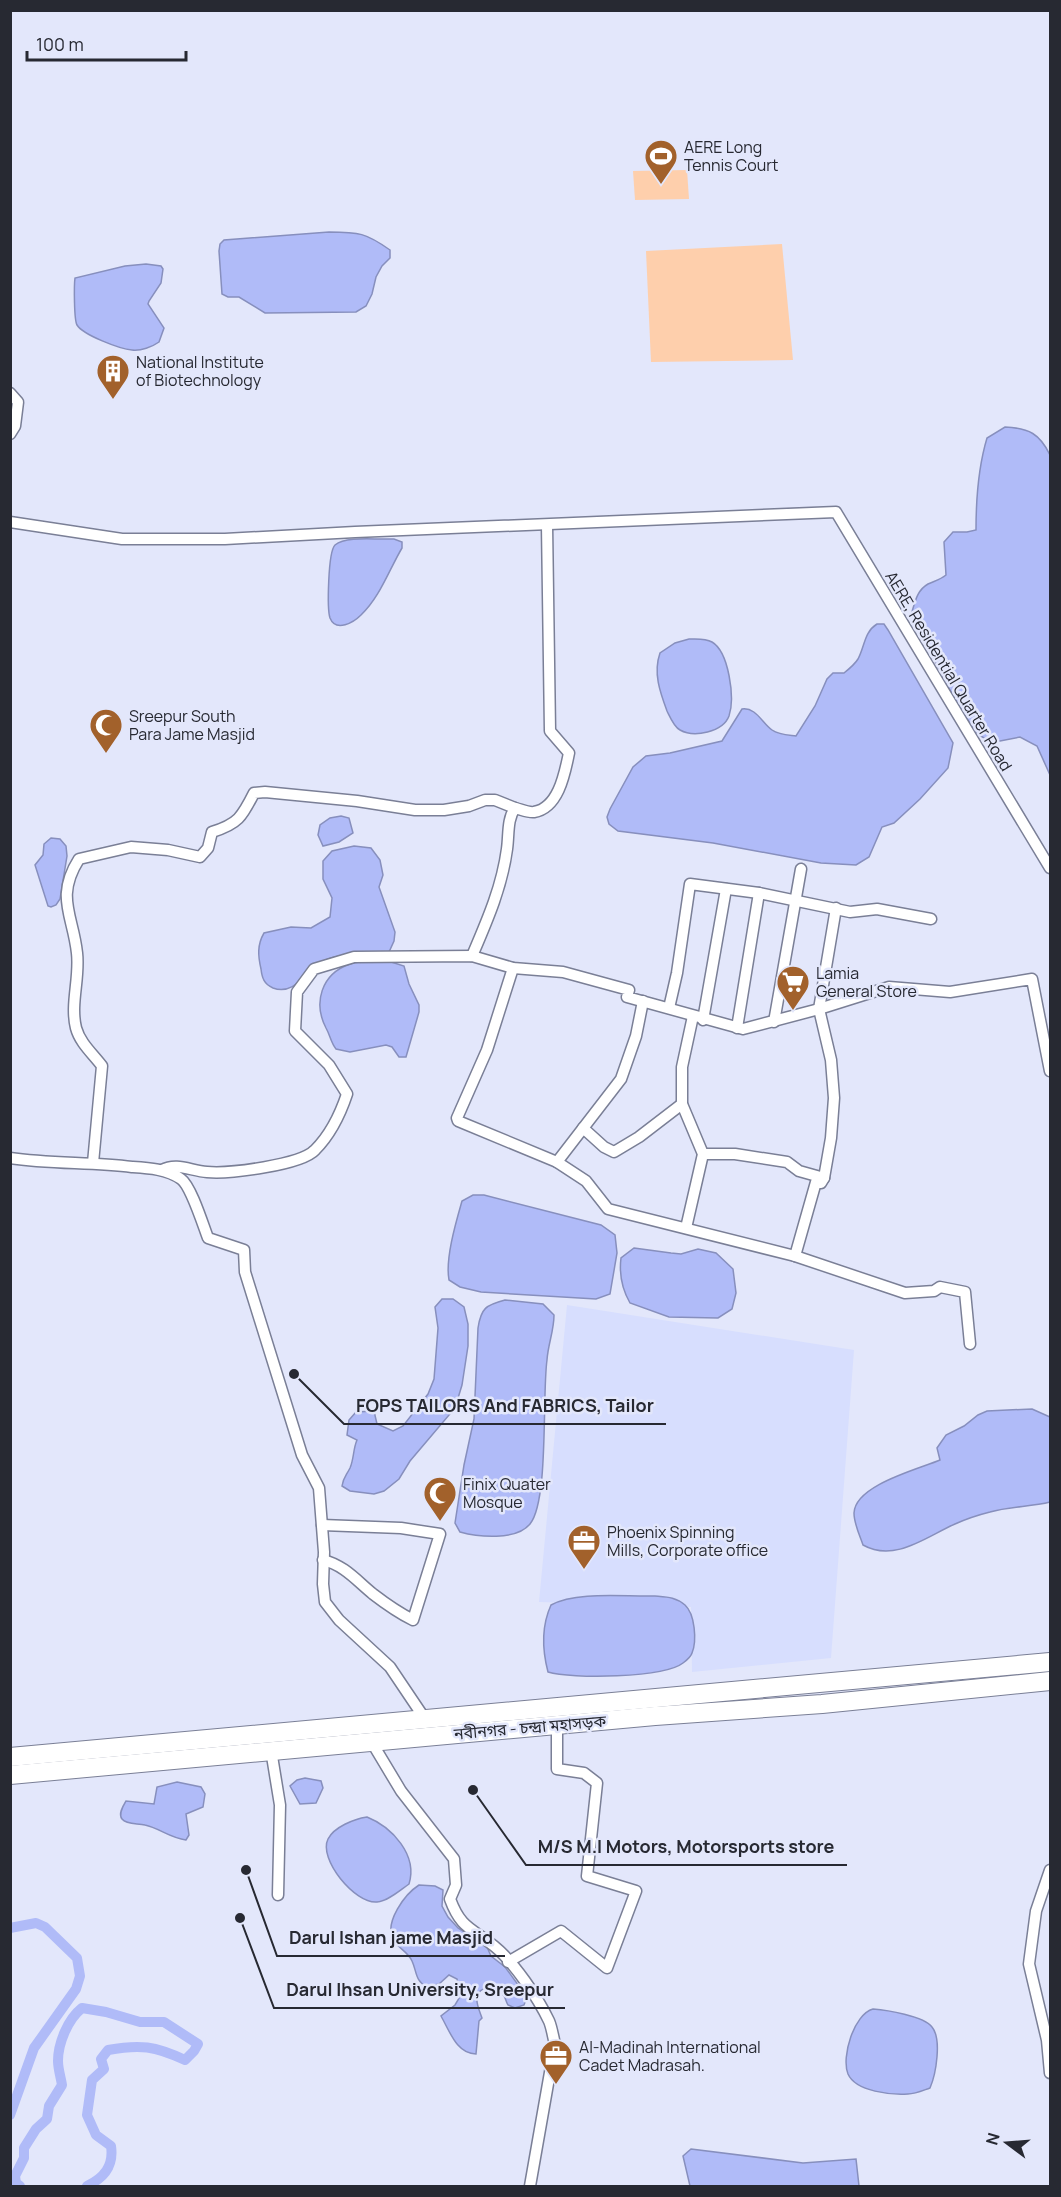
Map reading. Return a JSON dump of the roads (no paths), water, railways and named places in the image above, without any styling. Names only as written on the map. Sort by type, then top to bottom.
[{"type":"highway","name":"নবীনগর - চন্দ্রা মহাসড়ক","points":[[10,1757],[1050,1662]]},
{"type":"highway","name":"নবীনগর - চন্দ্রা মহাসড়ক","points":[[10,1775],[371,1741],[822,1704],[1050,1681]]},
{"type":"street","points":[[10,393],[18,402],[15,426],[10,434]]},
{"type":"street","name":"AERE, Residential Quarter Road","points":[[547,525],[836,512],[1050,868]]},
{"type":"street","points":[[10,522],[122,539],[225,539],[547,525],[550,731],[569,753],[565,773],[551,803],[534,812],[495,800],[485,800],[469,807],[416,810],[357,801],[265,792],[254,793],[242,818],[228,827],[212,832],[208,848],[200,857],[168,849],[130,847],[79,860],[70,874],[66,892],[77,954],[75,1023],[81,1040],[102,1066],[93,1163]]},
{"type":"street","points":[[472,956],[499,888],[511,814],[515,808]]},
{"type":"street","name":"AERE, Residential Quarter Road","points":[[1037,845],[1050,853]]},
{"type":"street","points":[[774,1022],[801,869]]},
{"type":"street","points":[[669,1008],[690,884],[759,892],[850,912],[877,909],[931,919]]},
{"type":"street","points":[[686,1228],[703,1154],[682,1104],[682,1067],[698,1018],[726,889]]},
{"type":"street","points":[[737,1028],[759,892]]},
{"type":"street","points":[[795,1256],[816,1182],[821,1183],[824,1178],[831,1137],[834,1098],[831,1060],[819,1010],[836,908]]},
{"type":"street","points":[[162,1170],[174,1166],[208,1173],[265,1168],[314,1152],[337,1122],[347,1094],[329,1065],[295,1031],[297,992],[314,969],[354,957],[472,956],[513,968],[563,972],[629,990],[627,997],[743,1029],[819,1010],[890,987],[950,992],[1032,979],[1050,1071]]},
{"type":"street","points":[[513,968],[487,1050],[457,1118],[458,1121],[558,1162],[586,1180],[608,1209],[795,1256],[906,1293],[934,1291],[940,1287],[965,1292],[970,1344]]},
{"type":"street","points":[[558,1162],[621,1079],[636,1036],[644,1001]]},
{"type":"street","points":[[583,1128],[604,1147],[614,1152],[639,1137],[682,1104]]},
{"type":"street","points":[[703,1154],[735,1154],[787,1162],[799,1172],[824,1178]]},
{"type":"street","points":[[10,1158],[162,1170],[183,1180],[207,1238],[244,1250],[245,1272],[290,1417],[302,1455],[319,1488],[322,1525],[322,1584],[325,1602],[339,1620],[390,1667],[425,1719]]},
{"type":"street","points":[[322,1525],[400,1528],[440,1534],[413,1620],[384,1603],[352,1575],[333,1563],[323,1560]]},
{"type":"street","points":[[508,1962],[561,1932],[607,1968],[636,1891],[587,1876],[597,1783],[584,1773],[557,1769],[556,1725]]},
{"type":"street","points":[[371,1741],[401,1791],[454,1859],[456,1885],[450,1899],[456,1916],[468,1928],[495,1947],[519,1974],[550,2023],[555,2044],[530,2187]]},
{"type":"street","points":[[271,1750],[280,1805],[278,1895]]},
{"type":"street","points":[[1050,1870],[1036,1911],[1029,1964],[1047,2040],[1050,2073]]},
{"type":"water","points":[[329,232],[362,235],[390,250],[390,258],[376,277],[366,306],[356,312],[265,313],[239,297],[228,297],[222,294],[219,251],[220,244],[224,240]]},
{"type":"water","points":[[146,264],[161,266],[163,269],[161,283],[148,304],[164,328],[159,342],[153,346],[132,350],[102,341],[86,333],[77,325],[75,278],[125,266]]},
{"type":"water","points":[[1005,427],[1021,429],[1038,437],[1050,455],[1050,775],[1037,746],[1020,737],[1000,741],[984,738],[976,733],[956,702],[911,615],[921,590],[946,575],[944,542],[953,532],[976,530],[978,483],[987,438]]},
{"type":"water","points":[[394,539],[402,542],[402,548],[379,592],[358,618],[345,625],[336,625],[330,618],[329,604],[330,569],[335,545],[351,540]]},
{"type":"water","points":[[877,624],[884,624],[888,630],[953,743],[948,768],[894,823],[882,827],[869,857],[856,865],[821,863],[713,843],[618,831],[609,824],[607,817],[610,809],[633,767],[646,756],[722,741],[742,709],[751,710],[775,732],[796,736],[815,706],[827,679],[833,673],[844,673],[855,663],[867,635]]},
{"type":"water","points":[[689,639],[707,640],[718,647],[723,655],[729,676],[731,708],[729,716],[721,726],[708,732],[693,733],[678,729],[667,711],[660,690],[657,668],[660,653],[675,643]]},
{"type":"water","points":[[341,816],[349,818],[353,833],[339,842],[323,846],[318,835],[320,825],[330,818]]},
{"type":"water","points":[[51,838],[60,839],[66,846],[67,856],[60,899],[56,905],[51,907],[48,906],[35,865],[43,855],[44,844]]},
{"type":"water","points":[[354,846],[371,848],[380,860],[383,875],[379,887],[395,932],[389,952],[350,954],[328,959],[289,988],[281,990],[273,988],[263,978],[259,960],[259,946],[264,933],[291,927],[311,928],[330,917],[332,898],[323,879],[323,861],[332,851]]},
{"type":"water","points":[[388,961],[404,966],[419,1005],[406,1057],[399,1057],[392,1047],[386,1045],[350,1052],[336,1049],[320,1009],[322,990],[326,982],[340,969],[350,964]]},
{"type":"water","points":[[473,1195],[484,1195],[601,1225],[615,1235],[617,1253],[610,1294],[596,1299],[481,1292],[460,1287],[449,1280],[450,1251],[462,1201]]},
{"type":"water","points":[[634,1248],[681,1254],[698,1249],[716,1253],[733,1269],[736,1293],[732,1309],[718,1318],[669,1317],[630,1303],[622,1281],[620,1264],[621,1258]]},
{"type":"water","points":[[442,1299],[453,1299],[464,1307],[468,1324],[468,1346],[462,1385],[455,1408],[410,1461],[399,1479],[384,1491],[374,1494],[350,1491],[342,1486],[351,1465],[357,1440],[347,1435],[349,1420],[356,1412],[374,1411],[377,1424],[393,1431],[403,1426],[428,1394],[434,1379],[438,1328],[435,1307]]},
{"type":"water","points":[[505,1300],[543,1304],[554,1315],[546,1376],[540,1493],[536,1512],[530,1524],[524,1529],[506,1535],[477,1535],[460,1532],[455,1523],[474,1419],[478,1328],[486,1308]]},
{"type":"water","points":[[1032,1409],[1050,1417],[1050,1502],[998,1510],[977,1516],[899,1549],[875,1550],[863,1545],[854,1513],[857,1503],[865,1494],[890,1479],[940,1460],[937,1448],[946,1435],[964,1426],[978,1415],[987,1411]]},
{"type":"water","points":[[587,1596],[655,1596],[678,1600],[685,1605],[691,1615],[695,1635],[694,1648],[691,1656],[683,1663],[657,1672],[617,1676],[576,1676],[548,1672],[544,1638],[545,1622],[551,1605]]},
{"type":"water","points":[[305,1778],[321,1781],[323,1788],[316,1803],[300,1804],[290,1786],[297,1780]]},
{"type":"water","points":[[177,1782],[201,1787],[205,1794],[203,1807],[186,1814],[189,1835],[186,1840],[150,1826],[130,1823],[122,1819],[121,1812],[126,1801],[154,1804],[157,1787]]},
{"type":"water","points":[[367,1817],[394,1835],[401,1843],[410,1863],[409,1884],[390,1897],[377,1902],[368,1901],[349,1888],[333,1868],[326,1848],[328,1839],[340,1827]]},
{"type":"water","points":[[419,1885],[435,1886],[443,1890],[442,1906],[448,1917],[458,1928],[487,1947],[491,1956],[505,1967],[527,1997],[524,2005],[515,2008],[508,2005],[504,1996],[493,1989],[485,1989],[478,1994],[477,2003],[482,2018],[479,2021],[476,2054],[469,2053],[459,2046],[441,2016],[455,2005],[461,1995],[457,1979],[449,1975],[439,1984],[427,1987],[423,1985],[418,1979],[410,1958],[393,1940],[391,1925],[397,1909]]},
{"type":"water","points":[[873,2009],[913,2017],[932,2027],[937,2040],[937,2048],[936,2066],[930,2088],[911,2094],[893,2094],[866,2089],[852,2080],[846,2067],[848,2047],[860,2019]]},
{"type":"water","points":[[691,2149],[803,2163],[856,2159],[859,2186],[690,2186],[683,2156]]},
{"type":"waterway","points":[[10,1928],[36,1923],[45,1927],[77,1958],[80,1976],[76,1989],[34,2048],[10,2115]]},
{"type":"waterway","points":[[20,2186],[16,2183],[15,2176],[24,2158],[24,2148],[36,2129],[47,2119],[49,2106],[62,2085],[58,2054],[68,2025],[77,2013],[82,2008],[140,2022],[164,2022],[198,2044],[185,2060],[147,2047],[108,2050],[101,2059],[104,2069],[92,2080],[87,2115],[96,2135],[111,2146],[112,2153],[103,2175],[87,2186]]},
{"type":"place","name":"AERE Long Tennis Court","points":[[661,185]]},
{"type":"place","name":"National Institute of Biotechnology","points":[[113,400]]},
{"type":"place","name":"Sreepur South Para Jame Masjid","points":[[106,754]]},
{"type":"place","name":"Lamia General Store","points":[[793,1011]]},
{"type":"place","name":"FOPS TAILORS And FABRICS, Tailor","points":[[294,1374]]},
{"type":"place","name":"Finix Quater Mosque","points":[[440,1522]]},
{"type":"place","name":"Phoenix Spinning Mills, Corporate office","points":[[584,1570]]},
{"type":"place","name":"M/S M.I Motors, Motorsports store","points":[[473,1790]]},
{"type":"place","name":"Darul Ishan jame Masjid","points":[[246,1870]]},
{"type":"place","name":"Darul Ihsan University, Sreepur","points":[[240,1918]]},
{"type":"place","name":"Al-Madinah International Cadet Madrasah.","points":[[556,2085]]}]
